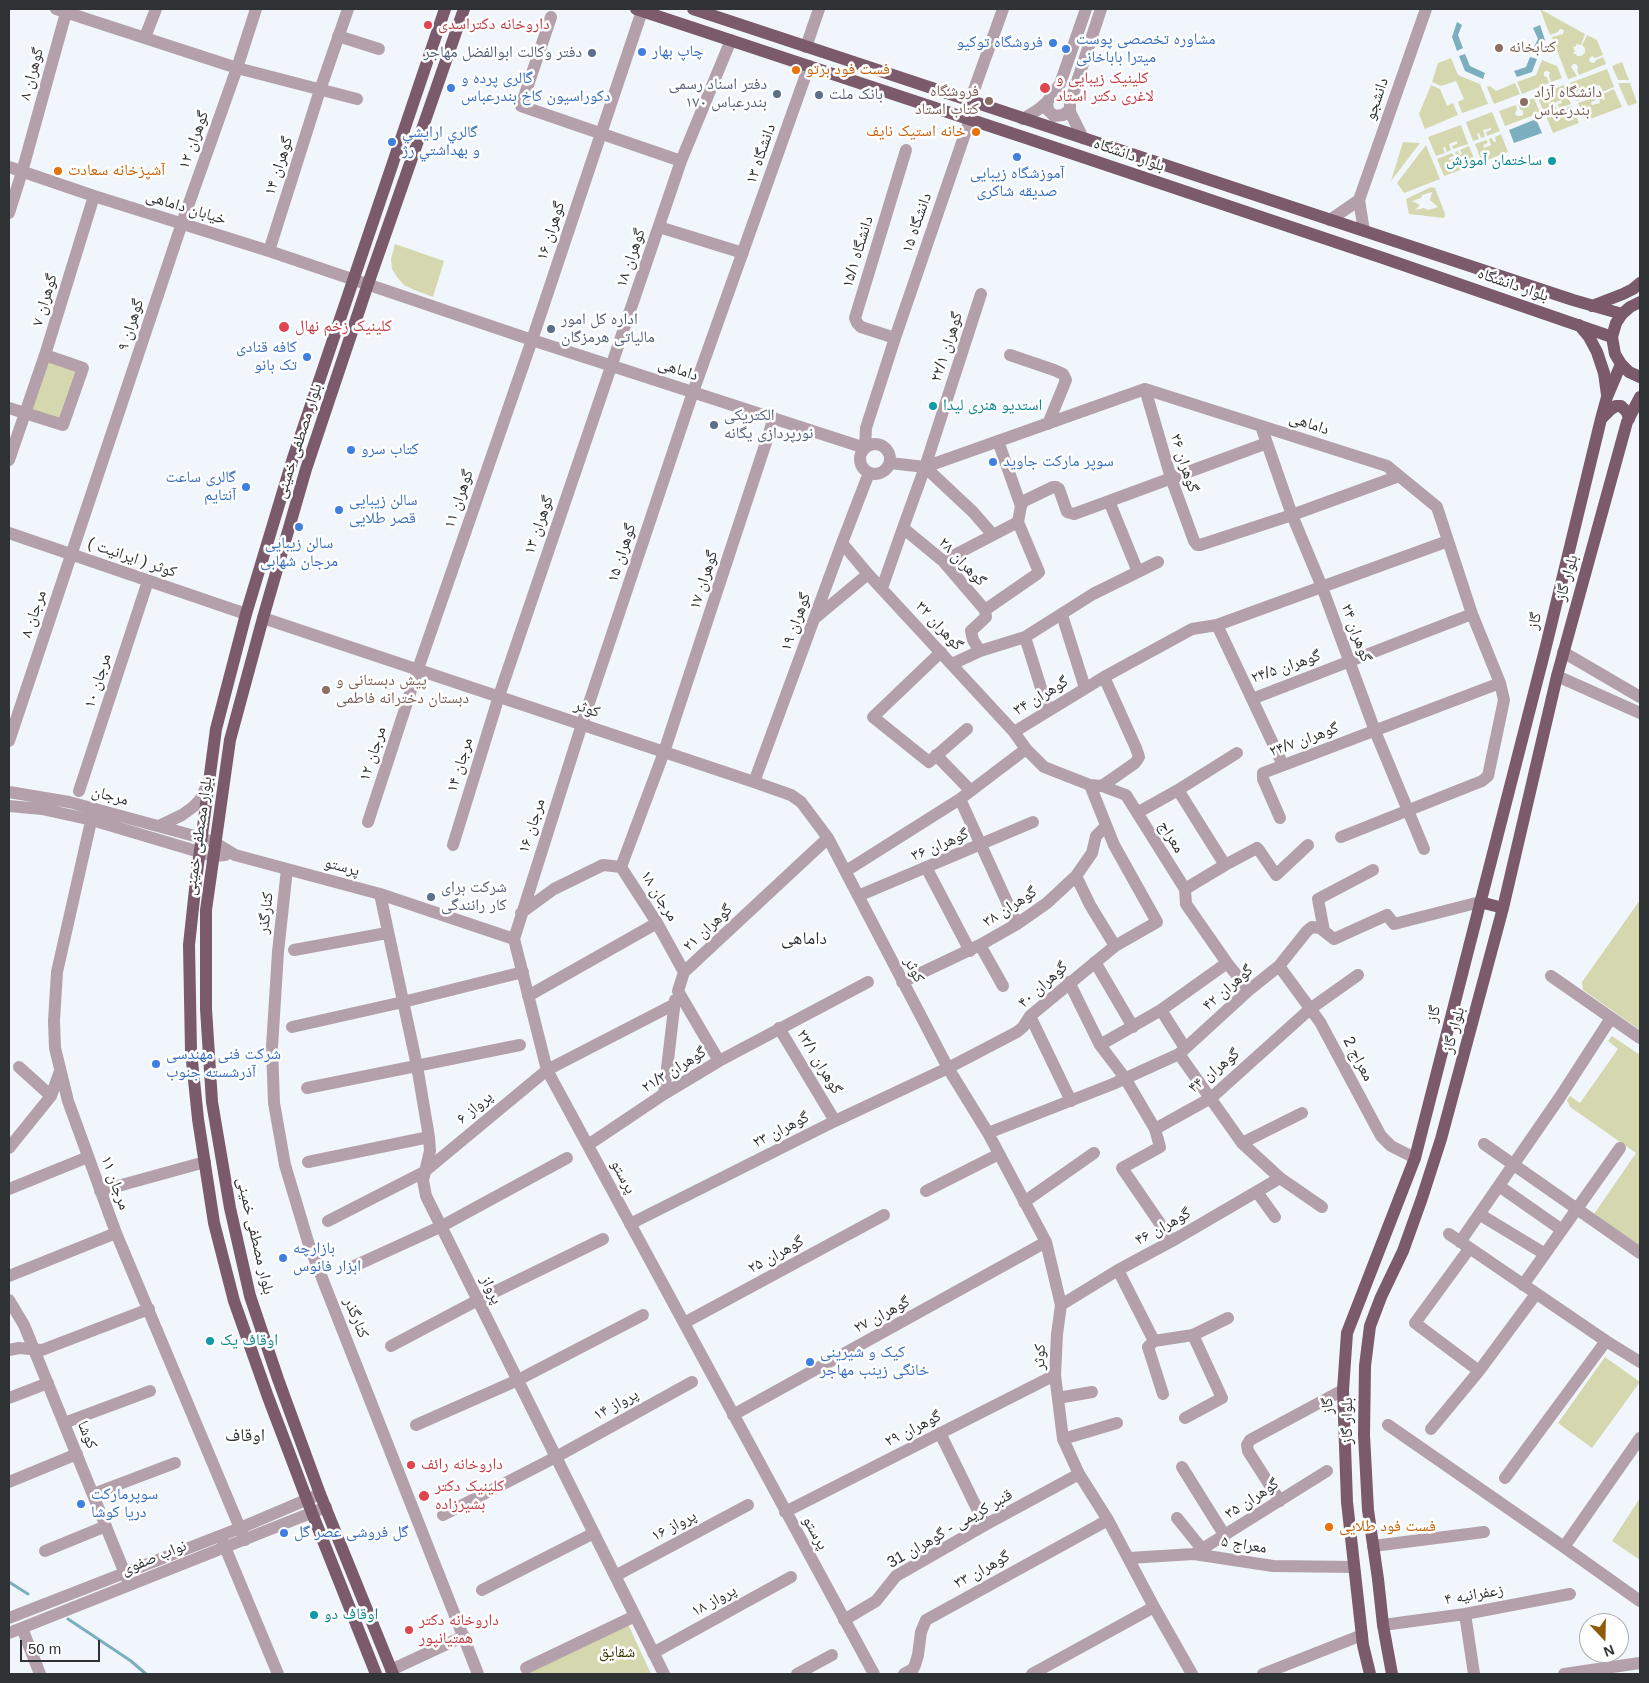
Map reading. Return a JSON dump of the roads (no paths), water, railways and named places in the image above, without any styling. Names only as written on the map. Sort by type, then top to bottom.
[{"type":"main road","name":"بلوار مصطفی خمینی","points":[[376,1674],[268,1397],[234,1301],[214,1223],[190,1051],[190,945],[208,782],[216,729],[246,614],[293,458],[445,9]]},
{"type":"main road","name":"بلوار دانشگاه","points":[[693,9],[1330,220],[1592,306],[1622,314]]},
{"type":"main road","name":"بلوار دانشگاه","points":[[639,10],[1612,337]]},
{"type":"main road","name":"بلوار مصطفی خمینی","points":[[392,1672],[320,1494],[250,1296],[226,1189],[212,1102],[206,1008],[206,910],[230,740],[263,618],[306,469],[368,284],[464,11]]},
{"type":"main road","points":[[1592,306],[1624,294],[1640,283]]},
{"type":"main road","points":[[1640,301],[1622,314],[1616,323],[1612,337],[1615,354],[1621,364],[1629,372],[1640,377]]},
{"type":"main road","points":[[1579,325],[1589,337],[1601,362],[1607,397]]},
{"type":"main road","name":"گاز","points":[[1370,1674],[1362,1635],[1347,1502],[1343,1390],[1347,1333],[1414,1158],[1546,646],[1601,419],[1607,397],[1621,364]]},
{"type":"main road","name":"بلوار گاز","points":[[1392,1674],[1383,1625],[1368,1510],[1364,1435],[1364,1366],[1370,1326],[1403,1251],[1439,1147],[1503,908],[1563,652],[1629,419],[1640,397]]},
{"type":"main road","points":[[1629,419],[1640,405]]},
{"type":"main road","points":[[1601,419],[1611,409],[1621,406],[1627,412],[1629,419]]},
{"type":"main road","points":[[1480,902],[1503,908]]},
{"type":"street","points":[[145,37],[156,9]]},
{"type":"street","name":"گوهران ۱۲","points":[[182,223],[256,9]]},
{"type":"street","name":"گوهران ۱۴","points":[[269,251],[348,9]]},
{"type":"street","points":[[806,47],[819,9]]},
{"type":"street","points":[[970,101],[1003,9]]},
{"type":"street","points":[[1023,119],[1047,102],[1060,84],[1086,9]]},
{"type":"street","points":[[1083,138],[1070,110],[1072,95],[1101,9]]},
{"type":"street","name":"دانشجو","points":[[1359,200],[1426,9]]},
{"type":"street","points":[[63,10],[237,68],[357,99]]},
{"type":"street","name":"گوهران ۸","points":[[9,213],[22,172],[63,10]]},
{"type":"street","name":"گوهران ۱۶","points":[[532,340],[601,133],[639,10]]},
{"type":"street","points":[[551,17],[521,106],[681,161]]},
{"type":"street","points":[[338,36],[379,49]]},
{"type":"street","name":"گوهران ۱۸","points":[[611,366],[681,161],[731,40]]},
{"type":"street","name":"دانشگاه ۱۳","points":[[692,392],[809,66]]},
{"type":"street","points":[[1047,102],[1048,110],[1054,116],[1063,115],[1070,110]]},
{"type":"street","name":"دانشگاه ۱۵","points":[[865,448],[866,428],[970,120]]},
{"type":"street","name":"دانشگاه ۱۵/۱","points":[[895,338],[861,327],[855,318],[906,150]]},
{"type":"street","name":"خیابان داماهی","points":[[9,168],[368,284]]},
{"type":"street","name":"گوهران ۷","points":[[9,460],[45,355],[94,196]]},
{"type":"street","points":[[1330,220],[1359,200],[1364,231]]},
{"type":"street","name":"گوهران ۹","points":[[71,555],[182,223]]},
{"type":"street","points":[[659,227],[743,253]]},
{"type":"street","name":"داماهی","points":[[368,284],[532,340],[865,448]]},
{"type":"street","name":"گوهران ۲۲/۱","points":[[925,467],[981,294]]},
{"type":"street","name":"گوهران ۱۱","points":[[418,669],[532,340]]},
{"type":"street","points":[[9,408],[63,426],[83,368],[45,355]]},
{"type":"street","points":[[1010,355],[1063,374],[1066,380],[1048,424]]},
{"type":"street","name":"گوهران ۱۳","points":[[499,696],[611,366]]},
{"type":"street","points":[[890,463],[925,467],[1145,390]]},
{"type":"street","name":"داماهی","points":[[1145,390],[1387,466],[1438,507],[1472,614],[1500,683],[1504,700],[1488,776],[1482,782],[1408,811]]},
{"type":"street","name":"گوهران ۲۶","points":[[1145,390],[1171,478],[1196,545],[1292,515]]},
{"type":"street","name":"گوهران ۱۵","points":[[582,724],[692,392]]},
{"type":"street","name":"گوهران ۱۷","points":[[664,752],[774,418]]},
{"type":"street","name":"گوهران ۲۴","points":[[1260,426],[1292,515],[1322,587],[1374,731],[1424,849]]},
{"type":"street","points":[[998,441],[1021,506]]},
{"type":"street","points":[[985,610],[1039,572],[1018,522],[1021,506],[1028,498],[1056,486],[1059,489],[1067,512],[1074,514],[1266,443]]},
{"type":"street","points":[[871,444],[877,444],[884,446],[888,451],[891,457],[890,463],[887,469],[876,475],[869,473],[861,464],[860,455],[871,444]]},
{"type":"street","points":[[882,588],[925,467]]},
{"type":"street","points":[[925,467],[973,512],[993,535]]},
{"type":"street","name":"گوهران ۱۹","points":[[754,782],[869,473]]},
{"type":"street","points":[[1292,515],[1398,476]]},
{"type":"street","points":[[1109,501],[1138,572]]},
{"type":"street","points":[[943,561],[1018,522]]},
{"type":"street","name":"گوهران ۲۸","points":[[903,528],[943,561],[985,610],[986,617],[971,631],[973,640],[980,651]]},
{"type":"street","name":"کوثر ( ایرانیت )","points":[[9,533],[246,614]]},
{"type":"street","name":"گوهران ۳۴","points":[[1026,749],[1014,732],[1104,677],[1192,629],[1218,625],[1448,541]]},
{"type":"street","name":"گوهران ۳۲","points":[[842,542],[868,574],[1014,732]]},
{"type":"street","name":"مرجان ۸","points":[[9,741],[71,555]]},
{"type":"street","points":[[952,664],[980,651],[1025,637],[1093,594],[1158,562]]},
{"type":"street","points":[[814,619],[868,574]]},
{"type":"street","name":"مرجان ۱۰","points":[[79,791],[148,581]]},
{"type":"street","name":"گوهران ۲۴/۵","points":[[1218,625],[1252,699],[1472,614]]},
{"type":"street","points":[[1062,615],[1085,688]]},
{"type":"street","name":"کوثر","points":[[263,618],[797,798],[828,838],[948,1068],[988,1133],[1046,1242],[1061,1305],[1057,1334],[1055,1376],[1063,1439],[1079,1474],[1108,1520],[1154,1608],[1192,1674]]},
{"type":"street","points":[[1025,637],[1048,710]]},
{"type":"street","points":[[941,652],[873,717],[929,762],[967,729]]},
{"type":"street","points":[[1563,652],[1640,697]]},
{"type":"street","name":"مرجان ۱۲","points":[[368,822],[418,669]]},
{"type":"street","points":[[1557,676],[1640,713]]},
{"type":"street","points":[[1104,677],[1136,748],[1138,757],[1135,763],[1096,786],[1106,826]]},
{"type":"street","name":"گوهران ۲۴/۷","points":[[1280,818],[1263,779],[1266,771],[1500,683]]},
{"type":"street","name":"مرجان ۱۴","points":[[453,845],[499,696]]},
{"type":"street","points":[[1252,699],[1283,765]]},
{"type":"street","name":"مرجان ۱۶","points":[[514,939],[582,724]]},
{"type":"street","points":[[846,871],[960,799],[1026,749]]},
{"type":"street","name":"معراج","points":[[1026,749],[1044,767],[1126,795],[1185,889],[1186,904],[1249,990]]},
{"type":"street","name":"مرجان ۱۸","points":[[664,752],[621,867],[684,972]]},
{"type":"street","points":[[1137,812],[1178,790],[1237,754]]},
{"type":"street","points":[[936,755],[970,791]]},
{"type":"street","points":[[159,826],[182,815],[193,807],[200,800],[208,782]]},
{"type":"street","points":[[1178,790],[1225,865]]},
{"type":"street","name":"مرجان","points":[[9,792],[69,802],[93,814],[146,835],[213,856],[235,855]]},
{"type":"street","points":[[960,799],[1017,924]]},
{"type":"street","name":"مرجان","points":[[9,808],[93,814],[159,826],[202,838],[215,843],[235,855]]},
{"type":"street","points":[[1341,837],[1408,811]]},
{"type":"street","name":"مرجان ۱۱","points":[[93,814],[57,972],[54,1021],[55,1048],[68,1101],[116,1233],[245,1540]]},
{"type":"street","name":"گوهران ۳۶","points":[[858,896],[927,869],[1033,822]]},
{"type":"street","name":"گوهران ۳۸","points":[[902,982],[975,948],[1017,924],[1047,903],[1076,876],[1092,853],[1096,836],[1106,826]]},
{"type":"street","name":"گوهران ۴۰","points":[[948,1068],[1017,1032],[1023,1027],[1030,1016],[1115,946],[1157,922],[1122,860],[1106,826]]},
{"type":"street","name":"گوهران ۲۱","points":[[664,1094],[673,1005],[684,972],[828,838]]},
{"type":"street","points":[[1185,889],[1256,848],[1276,875],[1308,845]]},
{"type":"street","name":"پرستو","points":[[235,855],[380,894],[514,939],[547,1070],[874,1674]]},
{"type":"street","points":[[521,913],[554,889],[602,865],[621,867]]},
{"type":"street","name":"کنارگذر","points":[[288,869],[278,952],[272,1047],[274,1103],[285,1165],[309,1244],[478,1674]]},
{"type":"street","points":[[927,869],[975,948],[1003,986]]},
{"type":"street","points":[[1324,931],[1318,899],[1372,870]]},
{"type":"street","points":[[1076,876],[1090,905],[1115,946]]},
{"type":"street","name":"پرواز","points":[[380,894],[417,1066],[428,1137],[430,1151],[424,1172],[426,1196],[664,1674]]},
{"type":"street","name":"گوهران ۴۲","points":[[988,1133],[1125,1078],[1182,1051],[1249,990],[1279,966],[1306,931],[1316,927],[1334,939],[1387,915],[1394,924],[1480,902]]},
{"type":"street","points":[[528,996],[656,923]]},
{"type":"street","points":[[294,950],[387,933]]},
{"type":"street","points":[[1095,962],[1133,1027]]},
{"type":"street","points":[[1100,1045],[1161,1010],[1227,962]]},
{"type":"street","name":"معراج 2","points":[[1279,966],[1320,1022],[1380,1136],[1391,1146],[1414,1158]]},
{"type":"street","points":[[292,1027],[523,972]]},
{"type":"street","name":"گوهران ۴۴","points":[[1155,1129],[1210,1098],[1310,1009],[1358,975]]},
{"type":"street","points":[[1551,976],[1640,1038]]},
{"type":"street","name":"گوهران ۲۳/۱","points":[[835,1121],[780,1028],[868,982]]},
{"type":"street","points":[[1070,982],[1100,1045],[1125,1078],[1155,1129],[1160,1147],[1122,1168],[1172,1241]]},
{"type":"street","points":[[678,990],[719,1061]]},
{"type":"street","name":"پرواز ۶","points":[[328,1222],[424,1172],[547,1070],[673,1005]]},
{"type":"street","points":[[1161,1010],[1182,1051],[1210,1098],[1242,1143],[1280,1178],[1322,1206]]},
{"type":"street","points":[[1030,1016],[1071,1100]]},
{"type":"street","points":[[1479,1370],[1415,1323],[1464,1245],[1479,1214],[1612,1018]]},
{"type":"street","name":"گوهران ۲۱/۳","points":[[588,1145],[664,1094],[780,1028]]},
{"type":"street","points":[[307,1088],[520,1045]]},
{"type":"street","points":[[19,1067],[51,1096]]},
{"type":"street","name":"گوهران ۲۳","points":[[630,1224],[835,1121],[948,1068]]},
{"type":"street","points":[[9,1148],[51,1096],[60,1071]]},
{"type":"street","points":[[1242,1143],[1302,1113]]},
{"type":"street","points":[[308,1162],[428,1137]]},
{"type":"street","points":[[1484,1144],[1640,1253]]},
{"type":"street","points":[[1523,1285],[1620,1148]]},
{"type":"street","points":[[1024,1202],[1094,1153]]},
{"type":"street","points":[[926,1191],[999,1154]]},
{"type":"street","points":[[9,1189],[88,1157]]},
{"type":"street","points":[[350,1268],[442,1226],[567,1158]]},
{"type":"street","points":[[100,1191],[205,1162]]},
{"type":"street","name":"گوهران ۴۶","points":[[1061,1305],[1118,1270],[1280,1178]]},
{"type":"street","points":[[1498,1186],[1562,1230]]},
{"type":"street","points":[[1257,1192],[1274,1217]]},
{"type":"street","points":[[1479,1214],[1544,1254]]},
{"type":"street","name":"گوهران ۲۵","points":[[684,1323],[884,1215]]},
{"type":"street","points":[[9,1276],[116,1233]]},
{"type":"street","points":[[1449,1234],[1640,1362]]},
{"type":"street","points":[[391,1346],[478,1300],[602,1239]]},
{"type":"street","name":"گوهران ۲۷","points":[[733,1415],[1046,1242]]},
{"type":"street","points":[[1118,1270],[1154,1341]]},
{"type":"street","points":[[1431,1429],[1479,1370],[1536,1294]]},
{"type":"street","name":"کوشا","points":[[9,1300],[24,1325],[35,1350],[130,1585]]},
{"type":"street","points":[[9,1350],[19,1348],[42,1350],[149,1309]]},
{"type":"street","points":[[416,1425],[518,1380],[643,1314]]},
{"type":"street","points":[[1163,1394],[1148,1348],[1154,1341],[1193,1334],[1228,1318]]},
{"type":"street","points":[[1185,1418],[1222,1398],[1193,1334]]},
{"type":"street","points":[[1505,1478],[1606,1341]]},
{"type":"street","name":"گوهران ۲۹","points":[[785,1512],[1055,1376]]},
{"type":"street","points":[[9,1398],[48,1382]]},
{"type":"street","name":"پرواز ۱۴","points":[[442,1515],[556,1457],[692,1382]]},
{"type":"street","points":[[1280,1501],[1248,1451],[1247,1445],[1250,1440],[1343,1390]]},
{"type":"street","points":[[64,1423],[150,1391]]},
{"type":"street","points":[[1058,1398],[1092,1392]]},
{"type":"street","points":[[1063,1439],[1118,1424]]},
{"type":"street","points":[[1388,1425],[1564,1546],[1640,1601]]},
{"type":"street","points":[[940,1433],[985,1525]]},
{"type":"street","points":[[1564,1546],[1640,1438]]},
{"type":"street","points":[[9,1482],[77,1454]]},
{"type":"street","points":[[93,1494],[175,1463]]},
{"type":"street","points":[[1182,1467],[1226,1536]]},
{"type":"street","name":"گوهران ۳۵","points":[[1198,1552],[1327,1471]]},
{"type":"street","name":"قنبر کریمی - گوهران 31","points":[[844,1620],[876,1601],[896,1576],[1079,1474]]},
{"type":"street","name":"نواب صفوی","points":[[11,1615],[240,1528],[320,1494]]},
{"type":"street","name":"پرواز ۱۶","points":[[615,1576],[748,1505]]},
{"type":"street","name":"نواب صفوی","points":[[9,1633],[326,1508]]},
{"type":"street","points":[[1177,1518],[1198,1552]]},
{"type":"street","name":"گوهران ۳۳","points":[[904,1674],[913,1669],[915,1665],[926,1620],[1108,1520]]},
{"type":"street","points":[[45,1551],[106,1526]]},
{"type":"street","points":[[1373,1546],[1484,1532]]},
{"type":"street","points":[[482,1590],[594,1533]]},
{"type":"street","points":[[220,1535],[278,1674]]},
{"type":"street","name":"معراج ۵","points":[[1129,1558],[1198,1552],[1273,1566],[1354,1567]]},
{"type":"street","name":"پرواز ۱۸","points":[[653,1653],[791,1577]]},
{"type":"street","name":"زعفرانیه ۴","points":[[1383,1625],[1464,1614],[1570,1594]]},
{"type":"street","points":[[1032,1674],[1154,1608]]},
{"type":"street","points":[[1464,1614],[1474,1674]]},
{"type":"street","points":[[526,1668],[635,1616]]},
{"type":"street","points":[[22,1628],[40,1674]]},
{"type":"street","points":[[1263,1674],[1362,1635]]},
{"type":"street","points":[[392,1672],[464,1636]]},
{"type":"street","points":[[797,1674],[832,1656]]},
{"type":"street","points":[[1564,1674],[1640,1663]]},
{"type":"water","points":[[1457,22],[1462,25],[1458,35],[1463,48],[1457,51],[1452,37]]},
{"type":"water","points":[[1540,25],[1545,40],[1539,53],[1532,50],[1538,39],[1533,28]]},
{"type":"water","points":[[1465,54],[1470,66],[1485,73],[1483,79],[1465,71],[1459,56]]},
{"type":"water","points":[[1530,57],[1537,59],[1532,72],[1517,77],[1514,71],[1526,67]]},
{"type":"water","points":[[1536,119],[1542,133],[1514,143],[1509,130]]},
{"type":"waterway","points":[[9,1582],[28,1594]]},
{"type":"waterway","points":[[68,1619],[131,1661],[146,1674]]},
{"type":"place","name":"داروخانه دکتراسدی","points":[[428,25]]},
{"type":"place","name":"فروشگاه توکیو","points":[[1053,43]]},
{"type":"place","name":"کتابخانه","points":[[1499,48]]},
{"type":"place","name":"مشاوره تخصصی پوست میترا باباخانی","points":[[1066,49]]},
{"type":"place","name":"چاپ بهار","points":[[642,52]]},
{"type":"place","name":"دفتر وکالت ابوالفضل مهاجر","points":[[592,53]]},
{"type":"place","name":"فست فود برتو","points":[[796,70]]},
{"type":"place","name":"گالری پرده و دکوراسیون کاخ بندرعباس","points":[[451,88]]},
{"type":"place","name":"کلینیک زیبایی و لاغری دکتر استاد","points":[[1045,88]]},
{"type":"place","name":"دفتر اسناد رسمی ۱۷۰ بندرعباس","points":[[777,94]]},
{"type":"place","name":"بانک ملت","points":[[819,95]]},
{"type":"place","name":"فروشگاه کتاب استاد","points":[[989,101]]},
{"type":"place","name":"دانشگاه آزاد بندرعباس","points":[[1524,102]]},
{"type":"place","name":"خانه استیک نایف","points":[[976,132]]},
{"type":"place","name":"گالري ارايشي و بهداشتي رژ","points":[[392,142]]},
{"type":"place","name":"آموزشگاه زیبایی صدیقه شاکری","points":[[1017,157]]},
{"type":"place","name":"ساختمان آموزش","points":[[1552,161]]},
{"type":"place","name":"آشپزخانه سعادت","points":[[58,171]]},
{"type":"place","name":"کلینیک زخم نهال","points":[[284,327]]},
{"type":"place","name":"اداره کل امور مالیاتی هرمزگان","points":[[551,329]]},
{"type":"place","name":"کافه قنادی تک بانو","points":[[307,357]]},
{"type":"place","name":"استدیو هنری لیدا","points":[[933,406]]},
{"type":"place","name":"الکتریکی نورپردازی یگانه","points":[[714,425]]},
{"type":"place","name":"کتاب سرو","points":[[351,450]]},
{"type":"place","name":"سوپر مارکت جاوید","points":[[993,462]]},
{"type":"place","name":"گالری ساعت آنتایم","points":[[246,487]]},
{"type":"place","name":"سالن زیبایی قصر طلایی","points":[[339,510]]},
{"type":"place","name":"سالن زیبایی مرجان شهابی","points":[[299,527]]},
{"type":"place","name":"پیش دبستانی و دبستان دخترانه فاطمی","points":[[326,690]]},
{"type":"place","name":"شركت براى كار رانندگى","points":[[431,897]]},
{"type":"place","name":"شرکت فنی مهندسی آذرشسته جنوب","points":[[156,1064]]},
{"type":"place","name":"بازارچه ابزار فانوس","points":[[283,1258]]},
{"type":"place","name":"اوقاف یک","points":[[210,1341]]},
{"type":"place","name":"کیک و شیرینی خانگی زینب مهاجر","points":[[810,1362]]},
{"type":"place","name":"داروخانه رائف","points":[[411,1465]]},
{"type":"place","name":"کلینیک دکتر بشیرزاده","points":[[424,1496]]},
{"type":"place","name":"سوپرمارکت دریا کوشا","points":[[81,1504]]},
{"type":"place","name":"فست فود طلایی","points":[[1329,1527]]},
{"type":"place","name":"گل فروشی عصر گل","points":[[284,1533]]},
{"type":"place","name":"اوقاف دو","points":[[314,1615]]},
{"type":"place","name":"داروخانه دکتر همتیانپور","points":[[409,1630]]},
{"type":"district","name":"داماهی","points":[[804,939]]},
{"type":"district","name":"اوقاف","points":[[245,1436]]},
{"type":"park label","name":"شقایق","points":[[617,1653]]}]
